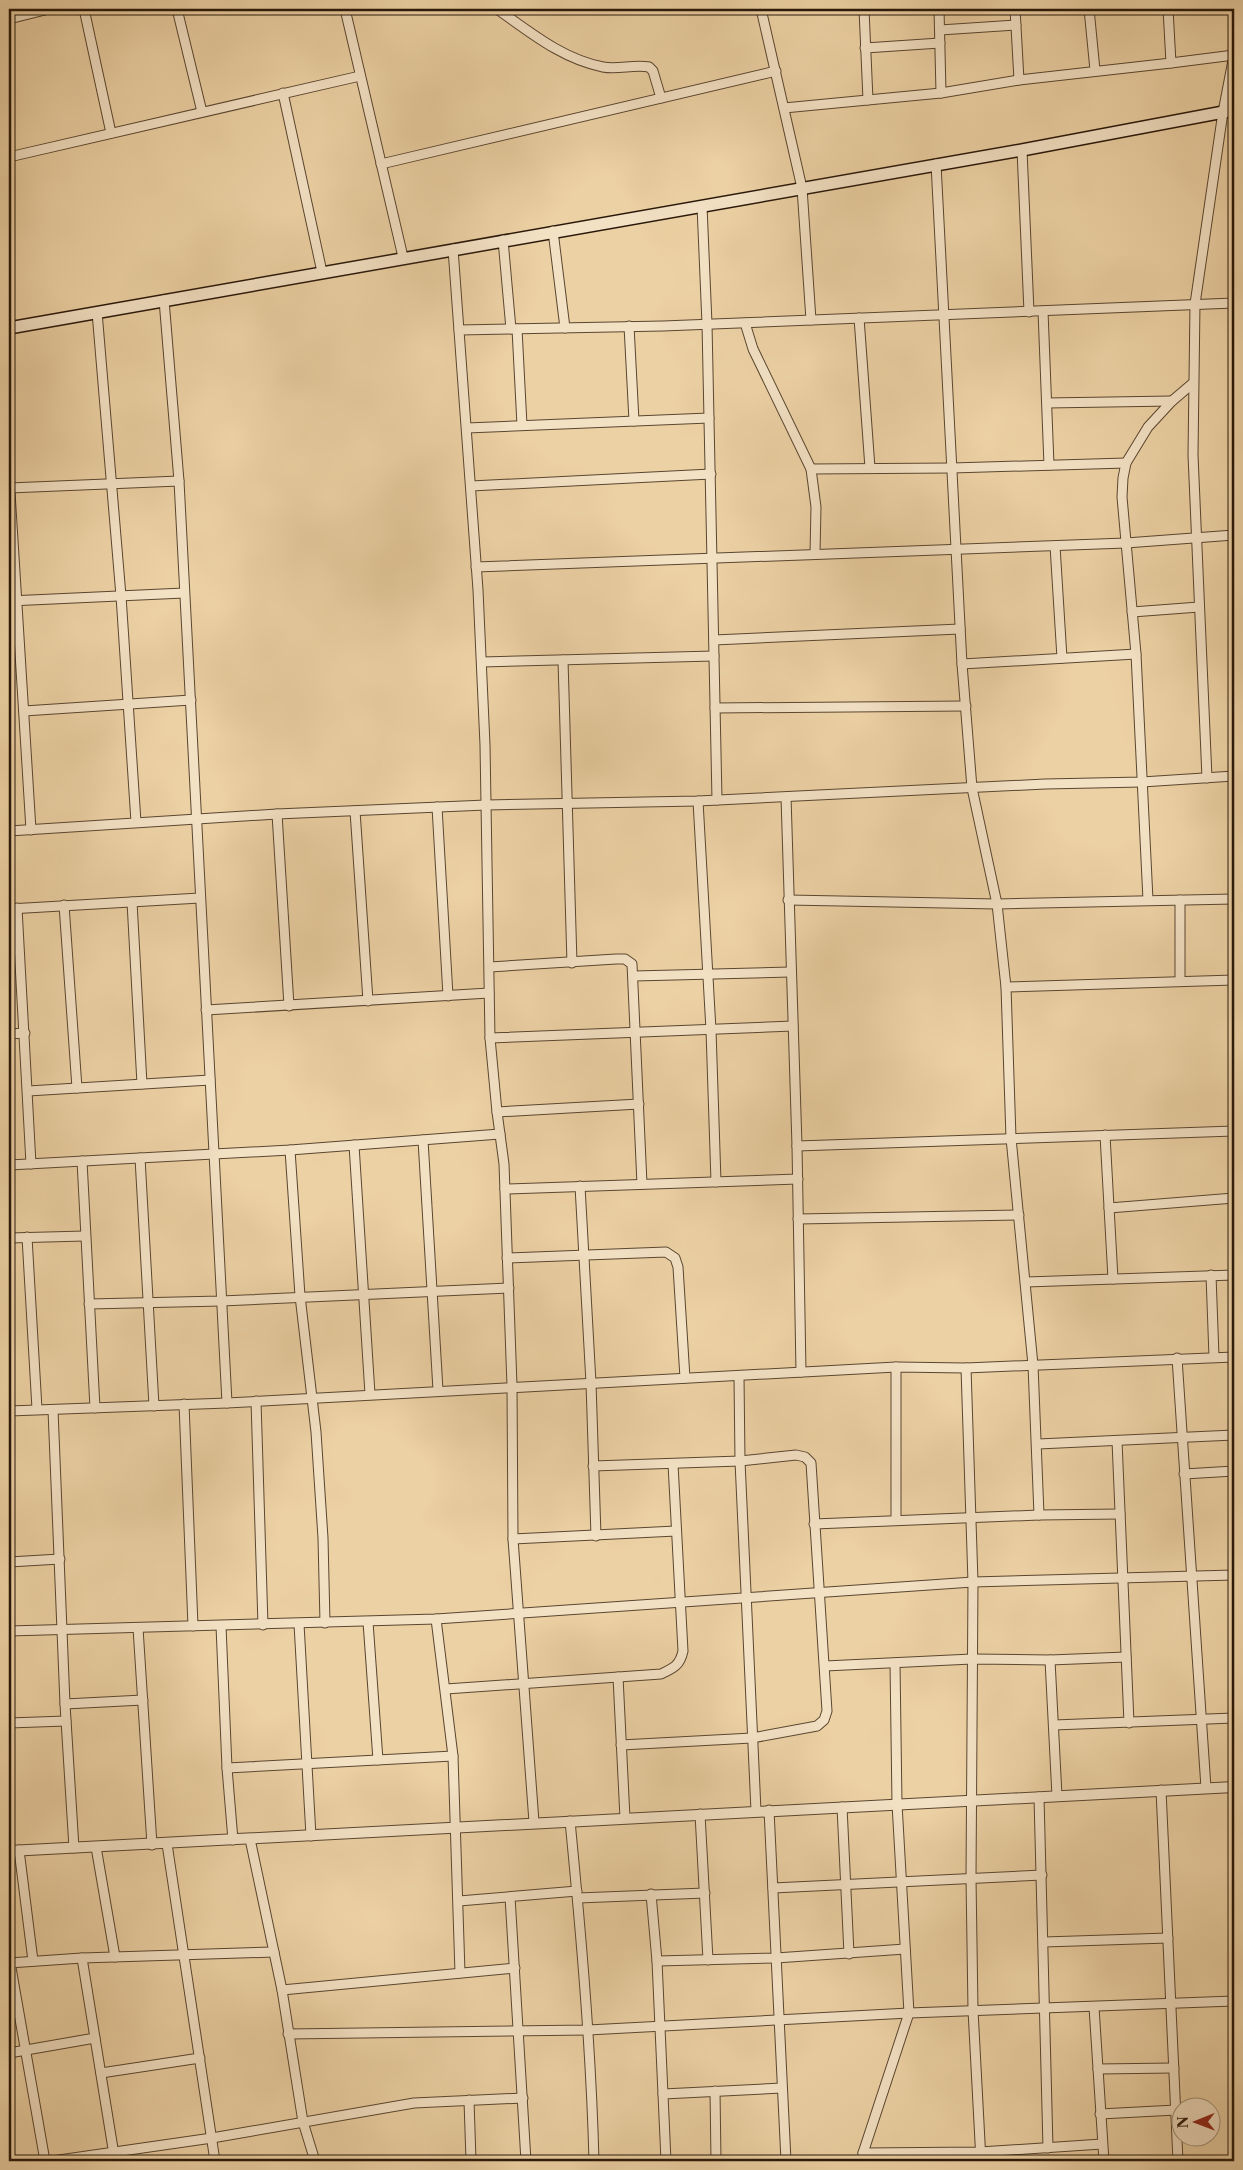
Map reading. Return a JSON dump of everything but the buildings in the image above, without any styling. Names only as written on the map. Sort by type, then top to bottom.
[{"type":"main road","points":[[9,328],[403,257],[1022,150],[1228,111]]},
{"type":"street","points":[[9,19],[25,12],[49,9]]},
{"type":"street","points":[[84,9],[111,132]]},
{"type":"street","points":[[177,9],[202,112]]},
{"type":"street","points":[[345,9],[403,257]]},
{"type":"street","points":[[497,9],[552,48],[573,57],[603,67],[649,67],[653,71],[661,98]]},
{"type":"street","points":[[762,9],[802,188],[811,320]]},
{"type":"street","points":[[864,9],[868,100]]},
{"type":"street","points":[[939,9],[941,93]]},
{"type":"street","points":[[1015,9],[1019,80]]},
{"type":"street","points":[[1089,9],[1095,70]]},
{"type":"street","points":[[1168,9],[1171,63]]},
{"type":"street","points":[[940,30],[1016,25]]},
{"type":"street","points":[[865,48],[940,43]]},
{"type":"street","points":[[784,108],[941,93],[1095,70],[1234,55],[1228,111],[1195,304],[1192,384],[1192,455],[1207,778]]},
{"type":"street","points":[[381,164],[776,71]]},
{"type":"street","points":[[9,157],[360,76]]},
{"type":"street","points":[[283,93],[322,272]]},
{"type":"street","points":[[1022,150],[1029,312]]},
{"type":"street","points":[[936,164],[962,664],[972,788],[996,904],[1006,987],[1011,1138],[1026,1282],[1038,1444],[1039,1514]]},
{"type":"street","points":[[702,206],[710,418],[717,800]]},
{"type":"street","points":[[554,231],[565,328]]},
{"type":"street","points":[[503,240],[514,329],[522,425]]},
{"type":"street","points":[[453,249],[482,662],[490,967],[490,1038],[504,1164],[512,1386],[513,1539],[534,1822]]},
{"type":"street","points":[[164,300],[179,481],[227,1403]]},
{"type":"street","points":[[459,330],[745,323],[1234,303]]},
{"type":"street","points":[[1043,311],[1050,466]]},
{"type":"street","points":[[97,312],[121,596],[136,822]]},
{"type":"street","points":[[859,318],[870,468]]},
{"type":"street","points":[[745,323],[754,349],[811,469],[816,507],[815,554]]},
{"type":"street","points":[[629,326],[634,421]]},
{"type":"street","points":[[1148,900],[1136,654],[1122,497],[1123,478],[1126,463],[1148,427],[1192,384]]},
{"type":"street","points":[[1047,403],[1172,402]]},
{"type":"street","points":[[467,428],[710,418]]},
{"type":"street","points":[[811,469],[952,468],[1126,463]]},
{"type":"street","points":[[471,486],[711,474]]},
{"type":"street","points":[[9,476],[13,601],[24,711],[31,830]]},
{"type":"street","points":[[9,488],[179,481]]},
{"type":"street","points":[[476,567],[1055,546],[1234,535]]},
{"type":"street","points":[[1055,546],[1062,658]]},
{"type":"street","points":[[13,601],[184,593]]},
{"type":"street","points":[[1132,612],[1199,607]]},
{"type":"street","points":[[714,640],[960,629]]},
{"type":"street","points":[[962,664],[1136,654]]},
{"type":"street","points":[[482,662],[714,656]]},
{"type":"street","points":[[563,660],[572,963]]},
{"type":"street","points":[[24,711],[190,700]]},
{"type":"street","points":[[715,708],[966,706]]},
{"type":"street","points":[[9,831],[277,814],[486,805],[698,801],[1142,782],[1234,776]]},
{"type":"street","points":[[786,797],[798,1179],[801,1372]]},
{"type":"street","points":[[698,801],[716,1182]]},
{"type":"street","points":[[437,807],[448,996]]},
{"type":"street","points":[[355,811],[368,1001]]},
{"type":"street","points":[[277,814],[289,1006]]},
{"type":"street","points":[[31,1164],[25,1033],[13,908],[200,898]]},
{"type":"street","points":[[788,900],[996,904],[1234,900]]},
{"type":"street","points":[[1180,900],[1180,981]]},
{"type":"street","points":[[132,902],[142,1084]]},
{"type":"street","points":[[64,905],[77,1088]]},
{"type":"street","points":[[490,967],[625,959],[632,964],[642,1184]]},
{"type":"street","points":[[634,976],[790,972]]},
{"type":"street","points":[[1006,987],[1234,980]]},
{"type":"street","points":[[206,1010],[489,993]]},
{"type":"street","points":[[490,1038],[636,1034],[793,1026]]},
{"type":"street","points":[[9,1034],[25,1033]]},
{"type":"street","points":[[28,1091],[210,1080]]},
{"type":"street","points":[[497,1112],[638,1104]]},
{"type":"street","points":[[797,1146],[1234,1131]]},
{"type":"street","points":[[9,1166],[290,1150],[500,1134]]},
{"type":"street","points":[[1105,1135],[1113,1279]]},
{"type":"street","points":[[423,1140],[438,1390]]},
{"type":"street","points":[[354,1145],[370,1394]]},
{"type":"street","points":[[290,1150],[300,1296],[316,1432],[323,1538],[325,1623]]},
{"type":"street","points":[[140,1158],[154,1406]]},
{"type":"street","points":[[82,1161],[95,1408]]},
{"type":"street","points":[[505,1189],[798,1179]]},
{"type":"street","points":[[580,1186],[591,1383],[596,1536]]},
{"type":"street","points":[[1109,1208],[1234,1198]]},
{"type":"street","points":[[798,1219],[1019,1215]]},
{"type":"street","points":[[9,1238],[85,1236]]},
{"type":"street","points":[[27,1237],[37,1409]]},
{"type":"street","points":[[507,1258],[666,1252],[675,1258],[678,1267],[685,1378]]},
{"type":"street","points":[[1026,1282],[1234,1274]]},
{"type":"street","points":[[1211,1275],[1214,1357]]},
{"type":"street","points":[[89,1304],[221,1301],[508,1288]]},
{"type":"street","points":[[9,1411],[227,1403],[512,1386],[896,1367],[966,1368],[1234,1357]]},
{"type":"street","points":[[1177,1358],[1190,1577],[1206,1788]]},
{"type":"street","points":[[896,1367],[896,1520]]},
{"type":"street","points":[[966,1368],[972,1582],[971,1878],[973,2010],[980,2157]]},
{"type":"street","points":[[739,1376],[740,1460],[756,1811]]},
{"type":"street","points":[[256,1401],[263,1625]]},
{"type":"street","points":[[184,1404],[193,1626]]},
{"type":"street","points":[[53,1410],[65,1704],[74,1848]]},
{"type":"street","points":[[1038,1444],[1234,1435]]},
{"type":"street","points":[[1117,1441],[1129,1722]]},
{"type":"street","points":[[593,1466],[673,1464],[796,1455],[805,1457],[811,1463],[818,1592],[825,1666],[827,1711],[824,1720],[816,1726],[752,1738],[621,1745]]},
{"type":"street","points":[[446,1689],[661,1674],[675,1668],[680,1662],[683,1651],[673,1464]]},
{"type":"street","points":[[1184,1474],[1234,1471]]},
{"type":"street","points":[[814,1524],[1039,1514],[1120,1514]]},
{"type":"street","points":[[513,1539],[676,1531]]},
{"type":"street","points":[[9,1562],[60,1559]]},
{"type":"street","points":[[9,1631],[436,1619],[972,1582],[1234,1575]]},
{"type":"street","points":[[436,1619],[453,1756],[460,1972]]},
{"type":"street","points":[[368,1622],[378,1760]]},
{"type":"street","points":[[299,1624],[310,1836]]},
{"type":"street","points":[[221,1626],[227,1768],[233,1840]]},
{"type":"street","points":[[138,1628],[152,1844]]},
{"type":"street","points":[[825,1666],[972,1659],[1050,1660],[1126,1657]]},
{"type":"street","points":[[1050,1660],[1057,1796]]},
{"type":"street","points":[[895,1662],[897,1804],[909,2013],[864,2157],[980,2157],[1048,2148],[1102,2144]]},
{"type":"street","points":[[618,1677],[625,1818]]},
{"type":"street","points":[[65,1704],[143,1700]]},
{"type":"street","points":[[1054,1725],[1234,1718]]},
{"type":"street","points":[[9,1723],[66,1721]]},
{"type":"street","points":[[227,1768],[453,1756]]},
{"type":"street","points":[[32,1961],[14,1851],[310,1836],[455,1826],[1234,1787]]},
{"type":"street","points":[[1161,1790],[1175,2098]]},
{"type":"street","points":[[1040,1797],[1048,2148]]},
{"type":"street","points":[[842,1807],[849,1954]]},
{"type":"street","points":[[770,1810],[786,2161]]},
{"type":"street","points":[[700,1814],[708,1960]]},
{"type":"street","points":[[570,1821],[578,1894],[591,2067],[594,2161]]},
{"type":"street","points":[[250,1839],[282,1990],[303,2122],[315,2161]]},
{"type":"street","points":[[168,1844],[215,2161]]},
{"type":"street","points":[[96,1847],[115,1957]]},
{"type":"street","points":[[773,1888],[1042,1876]]},
{"type":"street","points":[[459,1901],[578,1894],[705,1893]]},
{"type":"street","points":[[651,1894],[657,1961],[666,2161]]},
{"type":"street","points":[[510,1897],[526,2161]]},
{"type":"street","points":[[1044,1942],[1168,1938]]},
{"type":"street","points":[[657,1961],[776,1958],[905,1949]]},
{"type":"street","points":[[45,2161],[9,1962],[274,1952]]},
{"type":"street","points":[[82,1958],[115,2157]]},
{"type":"street","points":[[282,1990],[515,1968]]},
{"type":"street","points":[[288,2034],[588,2030],[973,2010],[1234,2001]]},
{"type":"street","points":[[1094,2007],[1104,2161]]},
{"type":"street","points":[[9,2053],[95,2038]]},
{"type":"street","points":[[101,2073],[200,2058]]},
{"type":"street","points":[[1098,2068],[1174,2068]]},
{"type":"street","points":[[663,2094],[782,2088]]},
{"type":"street","points":[[715,2091],[716,2161]]},
{"type":"street","points":[[52,2161],[115,2157],[414,2103],[522,2098]]},
{"type":"street","points":[[470,2100],[471,2161]]},
{"type":"street","points":[[1100,2114],[1170,2110]]},
{"type":"street","points":[[1177,2148],[1178,2161]]}]
